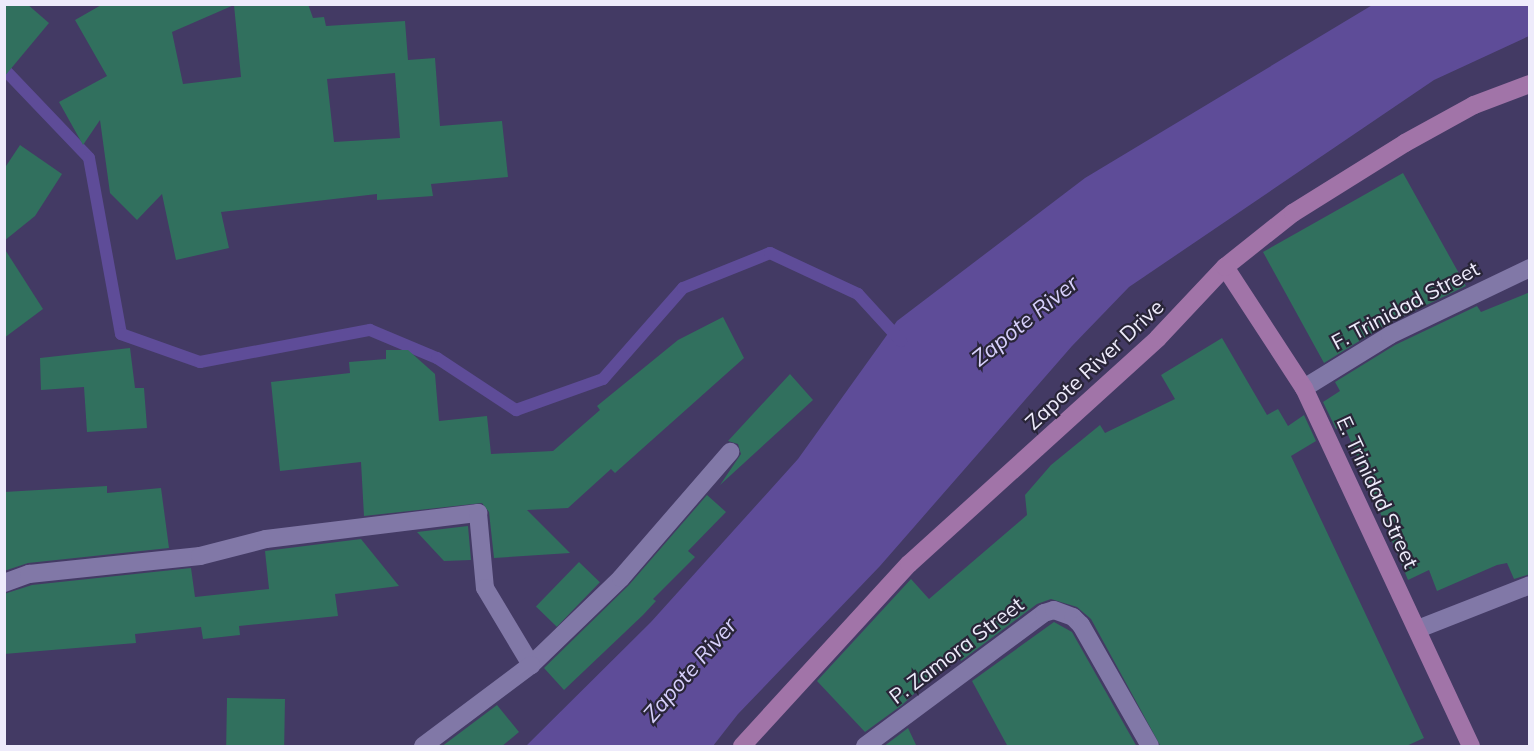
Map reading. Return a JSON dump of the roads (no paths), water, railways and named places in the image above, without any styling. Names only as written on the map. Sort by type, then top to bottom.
[{"type":"main road","name":"Zapote River Drive","points":[[742,747],[909,564],[1158,338],[1225,267],[1293,213],[1405,142],[1474,105],[1530,84]]},
{"type":"main road","name":"E. Trinidad Street","points":[[1225,267],[1304,388],[1471,747]]},
{"type":"street","name":"F. Trinidad Street","points":[[1304,388],[1390,335],[1530,268]]},
{"type":"street","points":[[423,747],[531,665],[621,578],[729,452]]},
{"type":"street","points":[[4,583],[28,574],[200,556],[266,539],[478,513],[485,588],[531,665]]},
{"type":"street","points":[[1418,629],[1530,585]]},
{"type":"street","name":"P. Zamora Street","points":[[865,747],[1044,613],[1054,610],[1073,617],[1081,625],[1150,747]]},
{"type":"water","name":"Zapote River","points":[[1374,4],[1529,5],[1529,36],[1434,80],[1129,287],[1072,346],[880,566],[738,714],[713,746],[526,746],[651,622],[798,459],[897,321],[1085,178]]},
{"type":"waterway","points":[[4,69],[89,158],[121,334],[200,362],[370,330],[437,358],[516,410],[603,379],[683,288],[770,253],[858,294],[901,341]]}]
